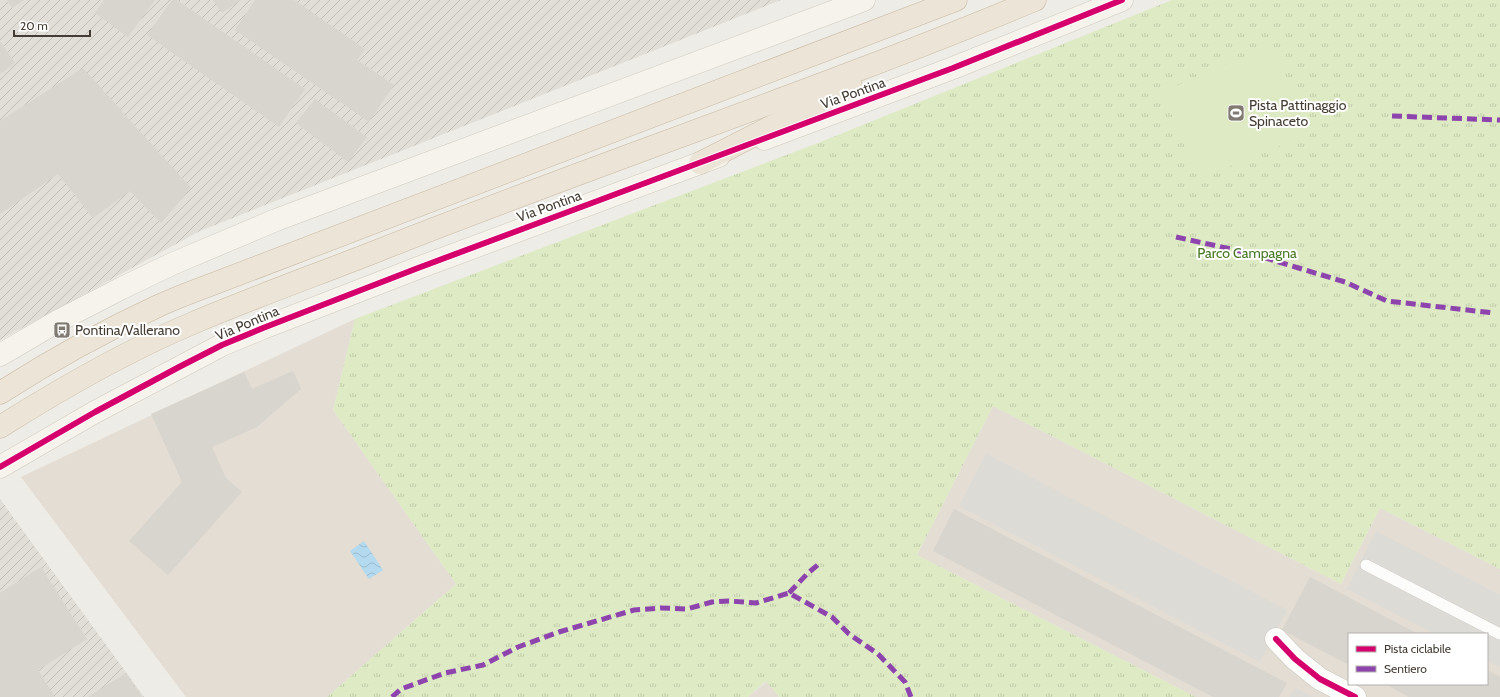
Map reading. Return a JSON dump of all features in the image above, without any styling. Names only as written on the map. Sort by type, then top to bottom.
[{"type":"highway","points":[[0,393],[54,360],[108,331],[170,301],[956,0]]},
{"type":"highway","name":"Via Pontina","points":[[0,427],[73,383],[141,347],[193,323],[480,210],[940,40],[1036,0]]},
{"type":"highway","points":[[700,163],[940,40]]},
{"type":"street","points":[[0,355],[58,321],[122,288],[172,264],[276,220],[864,0]]},
{"type":"street","name":"Via Pontina","points":[[0,467],[95,412],[179,367],[222,345],[262,328],[418,268],[953,68],[1122,0]]},
{"type":"street","points":[[1276,639],[1295,659],[1320,679],[1355,697]]},
{"type":"lane","points":[[1366,565],[1500,634]]},
{"type":"shaded area","points":[[0,0],[781,0],[200,231],[0,340]]},
{"type":"shaded area","points":[[355,319],[333,410],[456,584],[327,697],[186,697],[21,477]]},
{"type":"shaded area","points":[[993,406],[1341,584],[1380,508],[1500,569],[1500,697],[1196,697],[917,555]]},
{"type":"shaded area","points":[[986,454],[1287,610],[1260,662],[959,506]]},
{"type":"shaded area","points":[[0,499],[144,697],[0,697]]},
{"type":"shaded area","points":[[1376,531],[1500,595],[1500,667],[1488,661],[1488,633],[1433,633],[1347,589]]},
{"type":"shaded area","points":[[767,681],[779,697],[748,697]]},
{"type":"shaded area","points":[[1295,688],[1313,697],[1290,697]]},
{"type":"green space","name":"Parco Campagna","points":[[1172,0],[1500,0],[1500,569],[1380,508],[1341,584],[993,406],[917,555],[1196,697],[779,697],[766,681],[748,697],[327,697],[456,584],[333,410],[355,319],[818,143]]},
{"type":"green space","name":"Pista Pattinaggio Spinaceto","points":[[1273,44],[1309,134],[1199,179],[1162,92]]},
{"type":"water","points":[[364,541],[383,570],[369,579],[350,551]]},
{"type":"building","points":[[7,0],[24,0],[12,8]]},
{"type":"building","points":[[104,0],[155,0],[128,37],[95,13]]},
{"type":"building","points":[[172,0],[177,0],[305,89],[279,127],[147,35]]},
{"type":"building","points":[[213,0],[241,0],[222,13]]},
{"type":"building","points":[[255,0],[294,0],[365,49],[357,60],[394,85],[369,122],[235,30]]},
{"type":"building","points":[[0,41],[15,63],[0,74]]},
{"type":"building","points":[[83,68],[191,188],[161,223],[130,191],[93,218],[58,174],[0,214],[0,121]]},
{"type":"building","points":[[315,99],[367,137],[348,162],[296,123]]},
{"type":"building","points":[[293,371],[301,389],[257,427],[212,447],[226,478],[242,492],[168,575],[129,541],[182,482],[151,414],[244,372],[252,389]]},
{"type":"building","points":[[954,509],[1287,683],[1279,697],[1213,697],[933,551]]},
{"type":"building","points":[[41,567],[87,639],[38,670],[55,697],[0,697],[0,593]]},
{"type":"building","points":[[1310,577],[1416,633],[1348,633],[1348,664],[1282,630]]},
{"type":"building","points":[[1488,671],[1500,677],[1500,697],[1409,697],[1387,685],[1488,685]]},
{"type":"building","points":[[126,673],[142,697],[88,697]]},
{"type":"marked path","points":[[1392,116],[1500,120]]},
{"type":"marked path","points":[[1176,237],[1249,253],[1345,282],[1387,301],[1494,313]]},
{"type":"marked path","points":[[789,593],[820,563]]},
{"type":"marked path","points":[[392,697],[401,689],[445,673],[483,665],[518,647],[559,632],[634,610],[661,608],[687,609],[712,602],[729,601],[756,603],[789,593],[832,617],[849,634],[878,654],[905,682],[911,697]]},
{"type":"cycle path","points":[[0,467],[95,412],[222,345],[418,268],[953,68],[1122,0]]},
{"type":"cycle path","points":[[1276,639],[1295,659],[1320,679],[1355,697]]},
{"type":"place","name":"Pista Pattinaggio Spinaceto","points":[[1236,113]]},
{"type":"place","name":"Pontina/Vallerano","points":[[62,330]]}]
